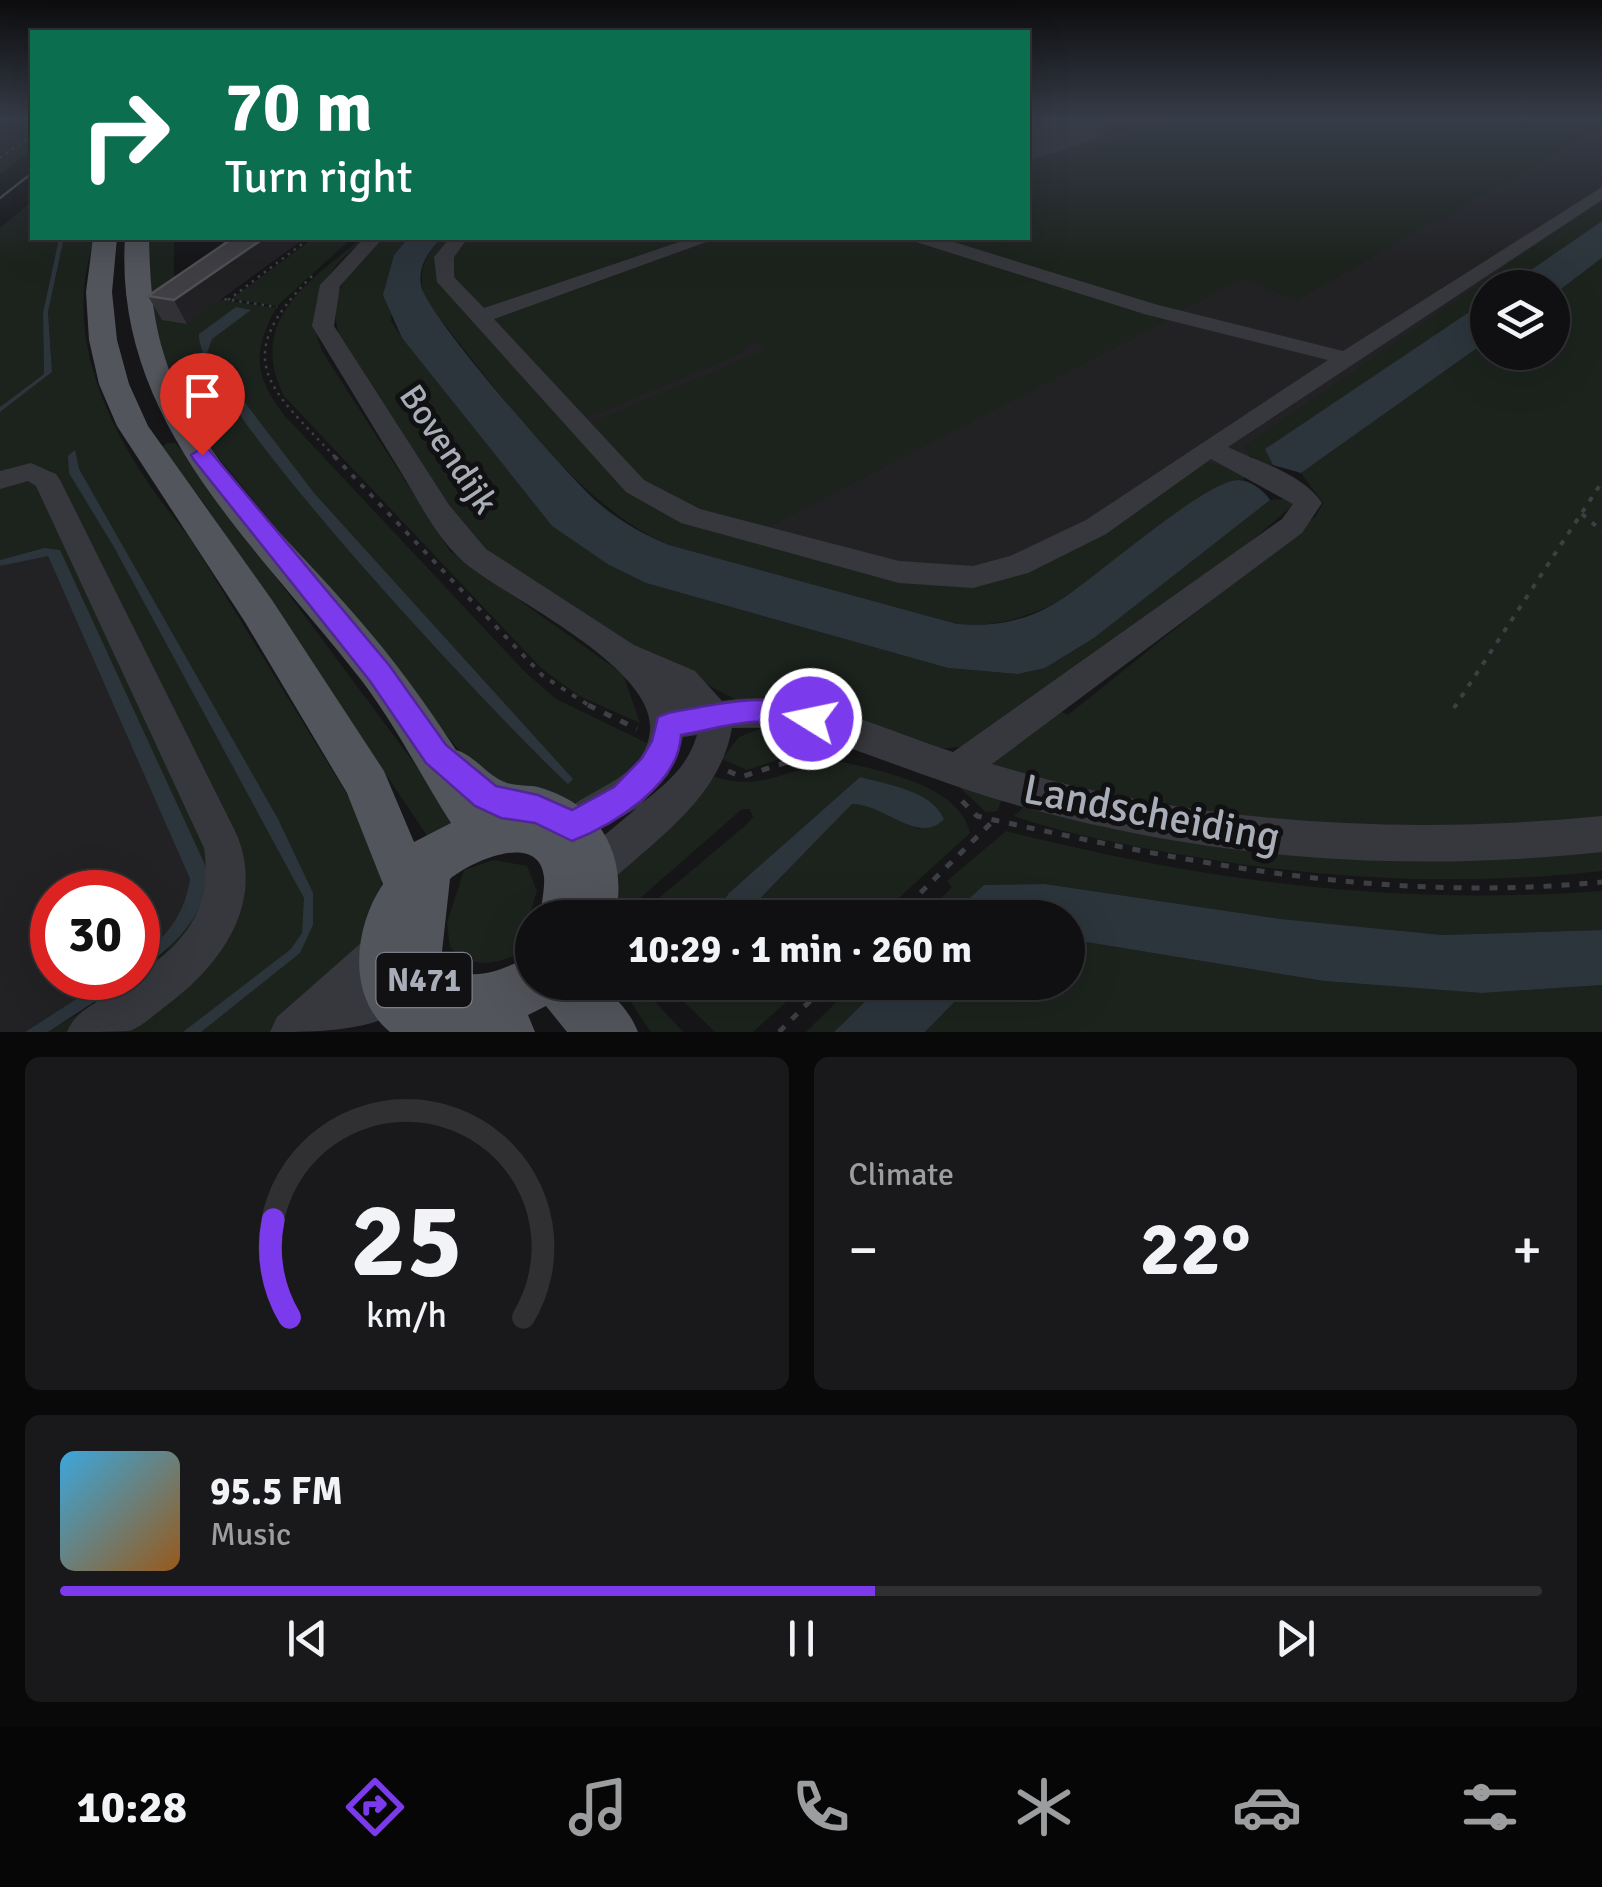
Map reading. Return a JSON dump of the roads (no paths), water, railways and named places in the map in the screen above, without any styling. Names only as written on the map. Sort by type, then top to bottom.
[{"type":"main road","points":[[105,240],[98,275],[97,318],[108,376],[120,408],[137,439],[241,584],[368,786],[379,823],[416,874],[493,818]]},
{"type":"main road","points":[[137,240],[133,267],[138,306],[162,392],[202,455],[380,673],[436,754],[454,791],[493,818],[520,829],[561,833],[586,842],[596,868],[594,900]]},
{"type":"main road","points":[[561,833],[569,874],[567,900]]},
{"type":"main road","name":"N471","points":[[416,874],[427,888],[412,946],[441,1005]]},
{"type":"main road","points":[[572,1000],[601,1012]]},
{"type":"street","points":[[459,240],[441,268],[479,317],[635,486],[691,516],[898,572],[973,577],[1018,566],[1096,527],[1209,448],[1602,192]]},
{"type":"street","name":"Bovendijk","points":[[372,240],[343,266],[330,285],[323,326],[438,512],[476,557],[622,654],[682,681],[714,716]]},
{"type":"street","points":[[479,317],[702,240]]},
{"type":"street","points":[[929,240],[1151,310],[1346,358]]},
{"type":"street","points":[[957,780],[1292,526],[1308,503],[1297,491],[1209,448]]},
{"type":"street","points":[[0,480],[32,472],[47,480],[224,846],[230,869],[220,917],[196,954],[90,1032]]},
{"type":"street","name":"Bovendijk","points":[[622,654],[655,690],[668,725]]},
{"type":"street","name":"Landscheiding","points":[[668,725],[752,710],[788,712],[957,780],[1025,791],[1134,817],[1263,837],[1402,847],[1480,846],[1602,834]]},
{"type":"street","points":[[596,868],[656,819],[707,761],[715,730],[714,716]]},
{"type":"street","points":[[561,833],[624,797],[652,768],[666,744],[668,725]]},
{"type":"street","name":"N471","points":[[292,1032],[441,1005]]},
{"type":"street","name":"N471","points":[[344,1032],[441,1005]]},
{"type":"tram line","points":[[0,198],[30,175]]}]
